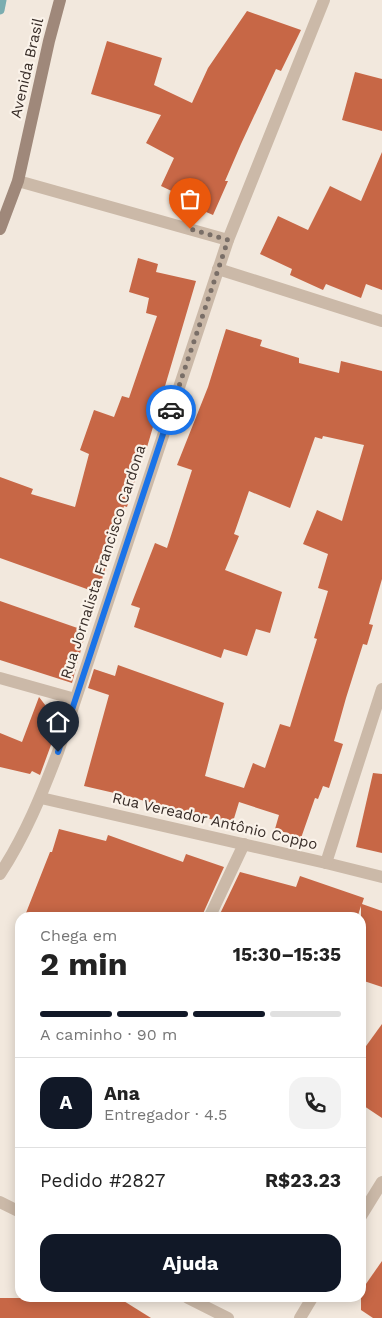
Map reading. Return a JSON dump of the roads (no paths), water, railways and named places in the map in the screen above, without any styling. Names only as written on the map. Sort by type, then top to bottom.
[{"type":"main road","name":"Avenida Brasil","points":[[0,229],[18,181],[60,0]]},
{"type":"street","name":"Rua Jornalista Francisco Cardona","points":[[0,874],[41,798],[228,240],[324,0]]},
{"type":"street","points":[[18,181],[228,240]]},
{"type":"street","points":[[218,269],[382,321]]},
{"type":"street","points":[[0,678],[75,699]]},
{"type":"street","points":[[326,863],[382,689]]},
{"type":"street","name":"Rua Vereador Antônio Coppo","points":[[41,798],[382,877]]},
{"type":"street","points":[[213,912],[244,844]]},
{"type":"street","points":[[366,1208],[382,1182]]},
{"type":"street","points":[[0,1202],[15,1210]]},
{"type":"street","points":[[196,1302],[228,1318]]},
{"type":"street","points":[[300,1318],[310,1302]]},
{"type":"waterway","points":[[0,10],[2,0]]}]
